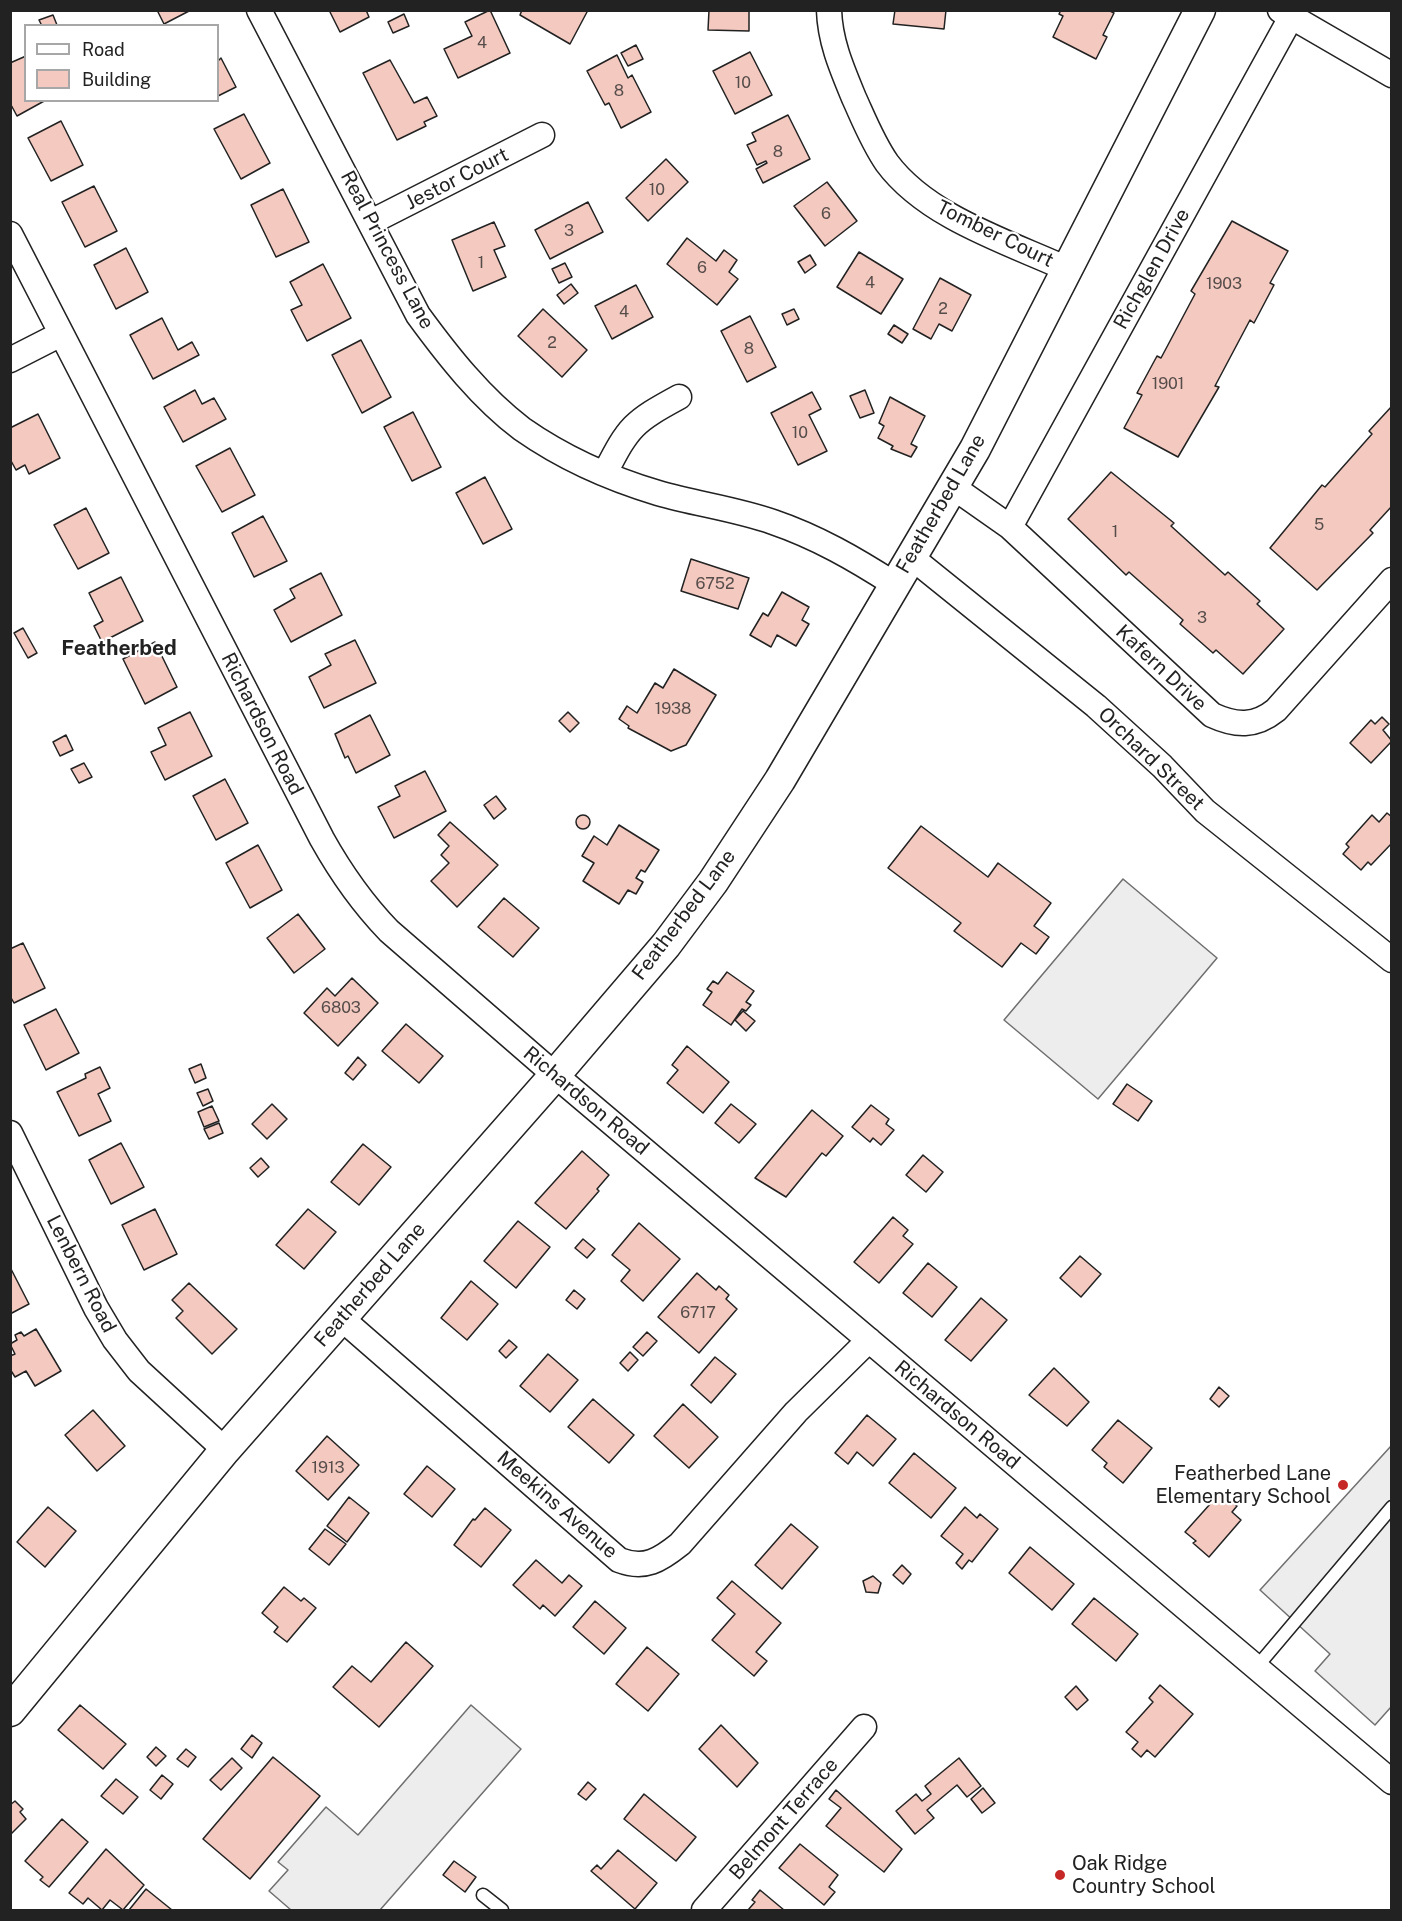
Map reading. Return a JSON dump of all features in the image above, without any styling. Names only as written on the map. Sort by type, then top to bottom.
[{"type":"street","name":"Real Princess Lane","points":[[259,10],[418,315],[447,354],[482,393],[522,428],[562,453],[605,473],[657,492],[771,521],[845,552],[894,584]]},
{"type":"street","name":"Tomber Court","points":[[829,10],[830,30],[838,60],[870,133],[888,164],[914,191],[946,214],[1067,269]]},
{"type":"street","name":"Featherbed Lane","points":[[10,1711],[225,1450],[555,1075],[666,945],[713,882],[780,780],[953,487],[1200,10]]},
{"type":"street","points":[[1289,12],[1392,75]]},
{"type":"street","name":"Richglen Drive","points":[[1010,527],[1289,12]]},
{"type":"street","name":"Jestor Court","points":[[371,222],[542,135]]},
{"type":"street","name":"Richardson Road","points":[[10,234],[344,877],[365,906],[389,931],[555,1075],[1255,1669],[1392,1782]]},
{"type":"street","points":[[10,360],[61,334]]},
{"type":"street","points":[[605,473],[625,435],[636,423],[679,397]]},
{"type":"street","name":"Kafern Drive","points":[[953,487],[1010,527],[1212,715],[1228,723],[1245,724],[1264,720],[1276,710],[1392,580]]},
{"type":"street","name":"Orchard Street","points":[[911,557],[1096,706],[1162,766],[1205,811],[1392,960]]},
{"type":"street","name":"Lenbern Road","points":[[10,1133],[96,1308],[115,1340],[139,1371],[225,1450]]},
{"type":"street","name":"Meekins Avenue","points":[[341,1318],[619,1560],[630,1564],[648,1565],[663,1558],[680,1544],[796,1412],[869,1340]]},
{"type":"street","name":"Belmont Terrace","points":[[704,1911],[864,1726]]},
{"type":"lane","points":[[1255,1669],[1392,1507]]},
{"type":"lane","points":[[483,1895],[502,1911]]},
{"type":"shaded area","points":[[1123,879],[1217,958],[1098,1099],[1004,1020]]},
{"type":"shaded area","points":[[1391,1446],[1391,1707],[1375,1725],[1315,1671],[1330,1654],[1260,1590]]},
{"type":"shaded area","points":[[471,1705],[521,1749],[380,1910],[291,1910],[269,1891],[288,1870],[278,1862],[326,1807],[358,1835]]},
{"type":"building","points":[[157,10],[191,10],[164,24]]},
{"type":"building","points":[[329,10],[366,10],[369,17],[340,32]]},
{"type":"building","points":[[490,10],[510,53],[458,78],[444,49],[472,36],[465,22]]},
{"type":"building","points":[[522,10],[584,10],[587,12],[570,44],[520,15]]},
{"type":"building","points":[[709,10],[749,10],[749,31],[708,30]]},
{"type":"building","points":[[895,10],[946,10],[944,29],[893,24]]},
{"type":"building","points":[[1061,10],[1108,10],[1114,13],[1103,35],[1107,37],[1096,59],[1053,37],[1063,16],[1059,14]]},
{"type":"building","points":[[404,14],[409,26],[393,33],[388,22]]},
{"type":"building","points":[[53,15],[57,24],[41,24],[39,20]]},
{"type":"building","points":[[636,45],[643,59],[628,66],[621,53]]},
{"type":"building","points":[[750,52],[772,95],[735,114],[713,71]]},
{"type":"building","points":[[617,55],[628,78],[632,75],[651,112],[621,128],[609,103],[605,105],[587,71]]},
{"type":"building","points":[[24,57],[24,102],[42,102],[17,116],[10,103],[10,63]]},
{"type":"building","points":[[221,58],[236,87],[219,96],[219,60]]},
{"type":"building","points":[[390,60],[414,103],[427,97],[437,116],[424,122],[426,126],[397,140],[363,73]]},
{"type":"building","points":[[244,114],[270,163],[241,179],[214,129]]},
{"type":"building","points":[[788,115],[810,159],[763,183],[756,169],[767,163],[766,161],[757,165],[747,145],[756,141],[752,133]]},
{"type":"building","points":[[61,121],[83,165],[51,181],[28,138]]},
{"type":"building","points":[[666,159],[688,182],[648,221],[626,198]]},
{"type":"building","points":[[827,182],[857,221],[825,246],[794,206]]},
{"type":"building","points":[[94,186],[117,231],[85,247],[62,202]]},
{"type":"building","points":[[283,189],[309,242],[276,257],[251,205]]},
{"type":"building","points":[[588,202],[603,232],[550,259],[535,230]]},
{"type":"building","points":[[1232,221],[1288,251],[1270,283],[1274,285],[1254,323],[1250,320],[1215,386],[1219,387],[1178,457],[1124,428],[1142,395],[1137,393],[1157,356],[1161,358],[1195,294],[1191,291]]},
{"type":"building","points":[[494,222],[505,246],[494,250],[506,277],[473,291],[452,240]]},
{"type":"building","points":[[687,238],[716,261],[724,250],[737,260],[729,272],[738,279],[717,305],[667,264]]},
{"type":"building","points":[[126,248],[148,292],[116,309],[94,265]]},
{"type":"building","points":[[859,252],[903,279],[881,314],[837,287]]},
{"type":"building","points":[[810,255],[816,265],[805,273],[798,262]]},
{"type":"building","points":[[565,263],[572,277],[559,283],[552,269]]},
{"type":"building","points":[[323,264],[351,318],[307,341],[291,310],[302,305],[290,282]]},
{"type":"building","points":[[940,278],[971,295],[952,331],[939,324],[931,339],[913,329]]},
{"type":"building","points":[[571,284],[578,293],[564,304],[557,295]]},
{"type":"building","points":[[636,285],[653,317],[612,339],[595,306]]},
{"type":"building","points":[[543,309],[587,350],[562,377],[518,336]]},
{"type":"building","points":[[794,309],[799,319],[787,325],[782,314]]},
{"type":"building","points":[[750,316],[776,367],[747,382],[721,331]]},
{"type":"building","points":[[162,318],[178,350],[192,342],[199,355],[153,379],[130,335]]},
{"type":"building","points":[[894,325],[908,334],[902,343],[888,334]]},
{"type":"building","points":[[361,340],[391,397],[362,413],[332,355]]},
{"type":"building","points":[[195,390],[202,404],[214,398],[226,419],[183,442],[164,407]]},
{"type":"building","points":[[865,390],[874,413],[860,418],[850,396]]},
{"type":"building","points":[[812,392],[821,409],[809,415],[827,451],[798,465],[771,413]]},
{"type":"building","points":[[890,397],[925,416],[911,444],[917,447],[911,457],[891,449],[893,446],[878,438],[884,426],[879,423]]},
{"type":"building","points":[[1392,406],[1392,506],[1370,530],[1373,533],[1317,590],[1270,548],[1322,485],[1325,487],[1372,434],[1369,431]]},
{"type":"building","points":[[413,412],[441,467],[412,481],[384,427]]},
{"type":"building","points":[[38,414],[60,458],[29,474],[25,465],[16,470],[10,459],[10,428]]},
{"type":"building","points":[[230,448],[255,495],[222,512],[196,466]]},
{"type":"building","points":[[1111,472],[1174,523],[1171,526],[1225,575],[1228,572],[1260,601],[1257,604],[1284,629],[1243,674],[1216,650],[1213,653],[1180,624],[1183,620],[1129,572],[1126,575],[1068,519]]},
{"type":"building","points":[[485,477],[512,529],[483,544],[456,493]]},
{"type":"building","points":[[86,508],[109,553],[78,569],[54,525]]},
{"type":"building","points":[[263,516],[287,561],[254,577],[232,533]]},
{"type":"building","points":[[691,559],[749,578],[738,609],[681,591]]},
{"type":"building","points":[[321,573],[342,615],[291,642],[274,610],[295,598],[290,589]]},
{"type":"building","points":[[121,577],[143,621],[102,642],[94,626],[103,621],[89,593]]},
{"type":"building","points":[[782,592],[809,607],[802,620],[809,624],[796,646],[777,635],[771,647],[750,635],[763,613],[768,616]]},
{"type":"building","points":[[23,628],[37,653],[28,658],[14,633]]},
{"type":"building","points":[[355,640],[376,683],[324,708],[309,677],[331,665],[325,654]]},
{"type":"building","points":[[155,642],[177,687],[145,704],[123,659]]},
{"type":"building","points":[[674,669],[716,695],[686,745],[671,751],[628,728],[629,726],[619,719],[627,706],[637,713],[655,683],[663,688]]},
{"type":"building","points":[[190,712],[212,756],[165,780],[151,752],[166,745],[158,728]]},
{"type":"building","points":[[568,712],[579,723],[570,732],[559,721]]},
{"type":"building","points":[[370,715],[390,755],[356,773],[348,756],[345,758],[335,734]]},
{"type":"building","points":[[1382,717],[1389,724],[1383,730],[1392,741],[1371,763],[1350,743],[1371,720],[1375,724]]},
{"type":"building","points":[[66,735],[73,750],[60,756],[53,742]]},
{"type":"building","points":[[84,763],[92,777],[79,783],[71,769]]},
{"type":"building","points":[[425,771],[446,811],[394,838],[378,807],[400,796],[395,786]]},
{"type":"building","points":[[225,779],[248,823],[216,840],[193,796]]},
{"type":"building","points":[[496,796],[506,809],[494,819],[484,805]]},
{"type":"building","points":[[1387,813],[1392,817],[1392,843],[1371,865],[1368,862],[1361,870],[1343,854],[1349,847],[1346,844],[1372,815],[1379,822]]},
{"type":"building","points":[[580,815],[586,815],[590,822],[586,829],[580,829],[576,825],[576,819]]},
{"type":"building","points":[[450,822],[498,865],[457,907],[431,881],[449,863],[441,855],[449,846],[438,835]]},
{"type":"building","points":[[619,825],[659,850],[645,872],[641,870],[636,878],[643,882],[636,894],[628,890],[619,904],[583,881],[594,863],[582,856],[594,836],[607,845]]},
{"type":"building","points":[[921,826],[988,877],[998,863],[1051,903],[1034,926],[1049,937],[1036,954],[1021,943],[1002,967],[954,931],[961,923],[888,868]]},
{"type":"building","points":[[258,845],[282,890],[250,908],[226,863]]},
{"type":"building","points":[[504,898],[539,928],[513,957],[478,927]]},
{"type":"building","points":[[298,914],[325,949],[294,973],[267,938]]},
{"type":"building","points":[[23,943],[45,988],[14,1003],[10,996],[10,949]]},
{"type":"building","points":[[727,972],[754,991],[746,1002],[751,1005],[746,1011],[742,1009],[731,1025],[703,1005],[712,992],[707,989],[713,981],[718,984]]},
{"type":"building","points":[[352,978],[378,1003],[338,1046],[304,1013],[327,988],[335,996]]},
{"type":"building","points":[[56,1009],[79,1053],[46,1070],[24,1025]]},
{"type":"building","points":[[743,1011],[755,1021],[746,1031],[735,1020]]},
{"type":"building","points":[[406,1024],[443,1056],[419,1083],[382,1051]]},
{"type":"building","points":[[687,1046],[729,1082],[703,1113],[667,1083],[678,1070],[672,1065]]},
{"type":"building","points":[[358,1057],[366,1065],[353,1080],[345,1073]]},
{"type":"building","points":[[201,1064],[206,1078],[195,1083],[189,1069]]},
{"type":"building","points":[[100,1067],[110,1088],[98,1094],[111,1121],[79,1136],[57,1092],[86,1078],[85,1074]]},
{"type":"building","points":[[1127,1084],[1152,1101],[1138,1121],[1113,1104]]},
{"type":"building","points":[[208,1089],[213,1101],[203,1106],[197,1093]]},
{"type":"building","points":[[272,1104],[287,1119],[267,1139],[252,1124]]},
{"type":"building","points":[[731,1104],[756,1124],[739,1143],[715,1123]]},
{"type":"building","points":[[871,1105],[889,1119],[886,1124],[894,1130],[881,1145],[873,1138],[870,1142],[852,1127]]},
{"type":"building","points":[[212,1106],[219,1121],[204,1127],[198,1112]]},
{"type":"building","points":[[812,1110],[843,1136],[826,1156],[822,1153],[786,1197],[755,1178]]},
{"type":"building","points":[[219,1123],[223,1133],[209,1139],[204,1129]]},
{"type":"building","points":[[121,1143],[144,1187],[111,1204],[89,1160]]},
{"type":"building","points":[[363,1144],[391,1167],[359,1205],[331,1182]]},
{"type":"building","points":[[582,1151],[609,1175],[597,1189],[599,1191],[566,1229],[535,1203]]},
{"type":"building","points":[[923,1155],[943,1172],[926,1192],[906,1175]]},
{"type":"building","points":[[261,1158],[269,1167],[258,1177],[250,1168]]},
{"type":"building","points":[[155,1209],[177,1254],[144,1270],[122,1225]]},
{"type":"building","points":[[308,1209],[336,1232],[304,1269],[276,1245]]},
{"type":"building","points":[[893,1217],[908,1230],[903,1236],[913,1244],[879,1283],[854,1262]]},
{"type":"building","points":[[518,1221],[550,1247],[516,1288],[484,1261]]},
{"type":"building","points":[[639,1223],[680,1259],[643,1301],[621,1281],[630,1270],[612,1255]]},
{"type":"building","points":[[583,1239],[595,1249],[587,1258],[575,1248]]},
{"type":"building","points":[[1080,1256],[1101,1274],[1081,1297],[1060,1278]]},
{"type":"building","points":[[928,1263],[957,1287],[932,1317],[903,1293]]},
{"type":"building","points":[[10,1267],[29,1304],[10,1314]]},
{"type":"building","points":[[697,1273],[716,1290],[719,1286],[729,1295],[726,1299],[737,1309],[699,1353],[658,1317]]},
{"type":"building","points":[[471,1281],[498,1304],[467,1340],[441,1318]]},
{"type":"building","points":[[189,1283],[237,1329],[212,1354],[176,1318],[183,1311],[172,1300]]},
{"type":"building","points":[[574,1290],[585,1299],[577,1309],[566,1300]]},
{"type":"building","points":[[981,1298],[1007,1320],[971,1361],[945,1340]]},
{"type":"building","points":[[36,1329],[61,1371],[35,1386],[26,1371],[15,1377],[10,1369],[10,1356],[15,1354],[10,1344],[17,1340],[15,1335],[21,1332],[24,1336]]},
{"type":"building","points":[[647,1332],[657,1341],[643,1356],[633,1347]]},
{"type":"building","points":[[509,1340],[517,1347],[506,1358],[499,1351]]},
{"type":"building","points":[[630,1352],[638,1360],[628,1371],[620,1363]]},
{"type":"building","points":[[548,1354],[578,1380],[550,1412],[520,1386]]},
{"type":"building","points":[[715,1357],[736,1374],[711,1403],[691,1385]]},
{"type":"building","points":[[1054,1368],[1089,1402],[1067,1426],[1029,1395]]},
{"type":"building","points":[[1219,1387],[1229,1396],[1219,1407],[1210,1399]]},
{"type":"building","points":[[593,1399],[634,1435],[609,1463],[568,1427]]},
{"type":"building","points":[[683,1404],[718,1437],[689,1468],[654,1436]]},
{"type":"building","points":[[93,1410],[125,1446],[97,1471],[65,1435]]},
{"type":"building","points":[[867,1415],[896,1439],[873,1466],[857,1452],[848,1464],[835,1453]]},
{"type":"building","points":[[1118,1420],[1152,1448],[1123,1483],[1104,1467],[1107,1463],[1092,1450]]},
{"type":"building","points":[[327,1436],[359,1465],[328,1500],[296,1471]]},
{"type":"building","points":[[914,1453],[956,1488],[931,1518],[889,1483]]},
{"type":"building","points":[[427,1466],[455,1489],[432,1517],[404,1494]]},
{"type":"building","points":[[1220,1493],[1237,1506],[1232,1512],[1241,1520],[1209,1557],[1193,1543],[1196,1541],[1185,1532]]},
{"type":"building","points":[[349,1497],[369,1513],[347,1542],[327,1526]]},
{"type":"building","points":[[48,1507],[76,1531],[45,1567],[17,1542]]},
{"type":"building","points":[[965,1507],[977,1518],[980,1514],[998,1529],[972,1562],[969,1560],[962,1569],[956,1563],[963,1554],[941,1536]]},
{"type":"building","points":[[485,1508],[511,1530],[481,1567],[454,1545],[473,1519],[475,1520]]},
{"type":"building","points":[[791,1524],[818,1547],[782,1589],[755,1565]]},
{"type":"building","points":[[325,1529],[346,1544],[329,1565],[309,1549]]},
{"type":"building","points":[[1030,1547],[1074,1584],[1052,1610],[1009,1573]]},
{"type":"building","points":[[536,1560],[562,1583],[569,1575],[582,1586],[555,1616],[543,1605],[540,1609],[513,1585]]},
{"type":"building","points":[[902,1565],[911,1574],[903,1584],[893,1575]]},
{"type":"building","points":[[873,1576],[881,1583],[878,1593],[866,1592],[863,1581]]},
{"type":"building","points":[[732,1581],[781,1623],[756,1652],[767,1661],[754,1676],[712,1640],[735,1614],[717,1598]]},
{"type":"building","points":[[284,1587],[301,1601],[304,1598],[316,1608],[287,1642],[274,1632],[278,1627],[262,1613]]},
{"type":"building","points":[[1094,1598],[1138,1634],[1116,1661],[1072,1624]]},
{"type":"building","points":[[595,1601],[626,1628],[604,1654],[573,1627]]},
{"type":"building","points":[[406,1642],[433,1666],[379,1727],[333,1687],[352,1666],[371,1682]]},
{"type":"building","points":[[647,1647],[679,1674],[648,1711],[616,1684]]},
{"type":"building","points":[[1160,1685],[1193,1714],[1155,1757],[1147,1750],[1141,1757],[1132,1749],[1138,1742],[1126,1732],[1153,1702],[1149,1698]]},
{"type":"building","points":[[1076,1686],[1088,1700],[1077,1710],[1065,1697]]},
{"type":"building","points":[[80,1705],[126,1744],[103,1769],[58,1730]]},
{"type":"building","points":[[721,1725],[758,1763],[737,1787],[699,1749]]},
{"type":"building","points":[[252,1735],[262,1743],[252,1758],[241,1749]]},
{"type":"building","points":[[156,1747],[166,1756],[156,1766],[147,1757]]},
{"type":"building","points":[[186,1749],[196,1757],[188,1767],[177,1759]]},
{"type":"building","points":[[273,1757],[320,1796],[250,1879],[203,1839]]},
{"type":"building","points":[[232,1758],[242,1768],[221,1790],[210,1780]]},
{"type":"building","points":[[959,1758],[981,1786],[967,1797],[957,1785],[927,1810],[934,1818],[915,1834],[896,1811],[916,1794],[922,1801],[931,1794],[925,1786]]},
{"type":"building","points":[[162,1775],[173,1784],[161,1799],[150,1790]]},
{"type":"building","points":[[116,1779],[138,1797],[123,1814],[101,1796]]},
{"type":"building","points":[[588,1782],[596,1789],[586,1800],[578,1794]]},
{"type":"building","points":[[983,1788],[995,1803],[982,1813],[971,1799]]},
{"type":"building","points":[[836,1790],[902,1849],[884,1872],[826,1826],[841,1808],[829,1799]]},
{"type":"building","points":[[644,1794],[696,1837],[676,1861],[624,1819]]},
{"type":"building","points":[[15,1801],[23,1809],[20,1812],[26,1819],[10,1835],[10,1805]]},
{"type":"building","points":[[62,1819],[88,1842],[49,1887],[40,1880],[43,1877],[25,1861]]},
{"type":"building","points":[[800,1844],[838,1875],[829,1887],[835,1892],[824,1905],[779,1868]]},
{"type":"building","points":[[106,1849],[144,1885],[123,1910],[110,1900],[102,1910],[88,1898],[83,1904],[69,1893]]},
{"type":"building","points":[[618,1850],[657,1883],[635,1909],[591,1871],[597,1865],[601,1869]]},
{"type":"building","points":[[454,1861],[476,1877],[465,1892],[443,1875]]},
{"type":"building","points":[[146,1889],[172,1910],[129,1910]]},
{"type":"building","points":[[760,1890],[784,1910],[748,1910],[755,1902],[752,1900]]},
{"type":"place","name":"Featherbed Lane Elementary School","points":[[1343,1485]]},
{"type":"place","name":"Oak Ridge Country School","points":[[1060,1875]]},
{"type":"district","name":"Featherbed","points":[[119,649]]}]
